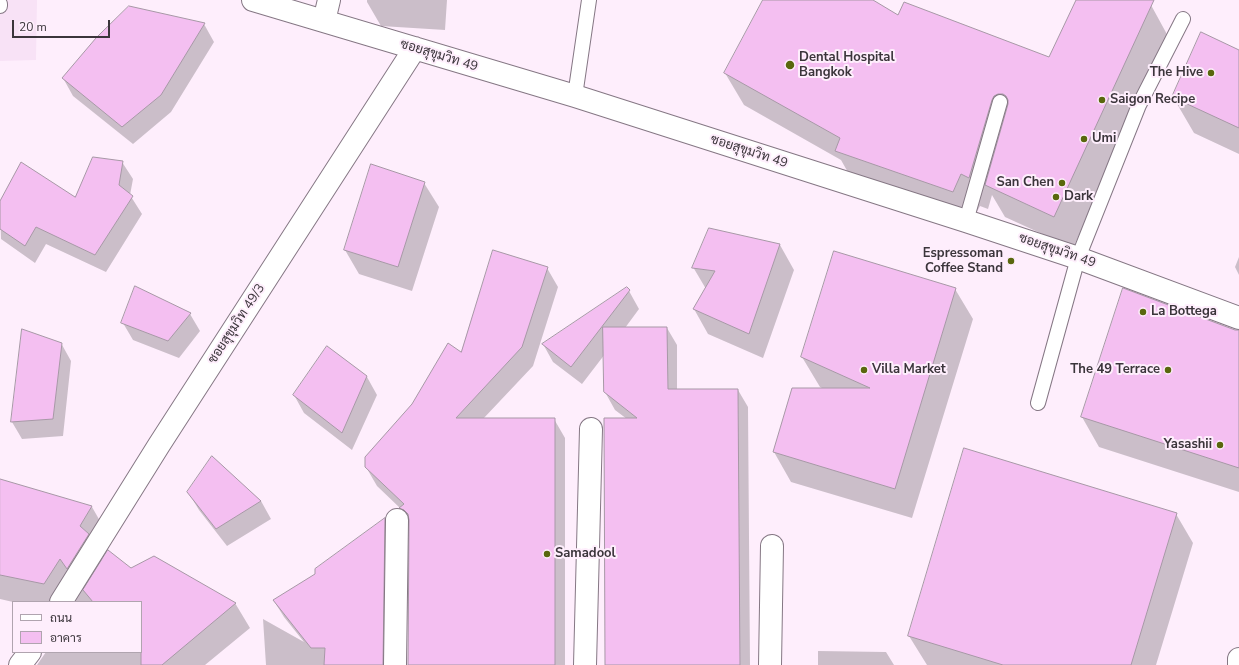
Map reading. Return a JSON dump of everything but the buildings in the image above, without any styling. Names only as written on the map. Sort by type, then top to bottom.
[{"type":"street","name":"ซอยสุขุมวิท 49","points":[[253,0],[574,96],[966,221],[1078,258],[1239,318]]},
{"type":"street","points":[[324,21],[329,0]]},
{"type":"street","name":"ซอยสุขุมวิท 49/3","points":[[62,601],[163,439],[415,48]]},
{"type":"street","points":[[585,665],[591,430]]},
{"type":"street","points":[[395,665],[397,520]]},
{"type":"street","points":[[770,665],[772,546]]},
{"type":"street","points":[[20,665],[29,653]]},
{"type":"street","points":[[1238,665],[1239,659]]},
{"type":"lane","points":[[574,96],[589,0]]},
{"type":"lane","points":[[1038,403],[1078,258],[1139,105],[1183,19]]},
{"type":"lane","points":[[966,221],[1000,102]]},
{"type":"shaded area","points":[[0,0],[37,0],[36,60],[0,61]]},
{"type":"place","name":"Dental Hospital Bangkok","points":[[790,65]]},
{"type":"place","name":"The Hive","points":[[1211,73]]},
{"type":"place","name":"Saigon Recipe","points":[[1102,100]]},
{"type":"place","name":"Umi","points":[[1084,139]]},
{"type":"place","name":"San Chen","points":[[1062,183]]},
{"type":"place","name":"Dark","points":[[1056,197]]},
{"type":"place","name":"Espressoman Coffee Stand","points":[[1011,261]]},
{"type":"place","name":"La Bottega","points":[[1143,312]]},
{"type":"place","name":"Villa Market","points":[[864,370]]},
{"type":"place","name":"The 49 Terrace","points":[[1168,370]]},
{"type":"place","name":"Yasashii","points":[[1220,445]]},
{"type":"place","name":"Samadool","points":[[547,554]]}]
